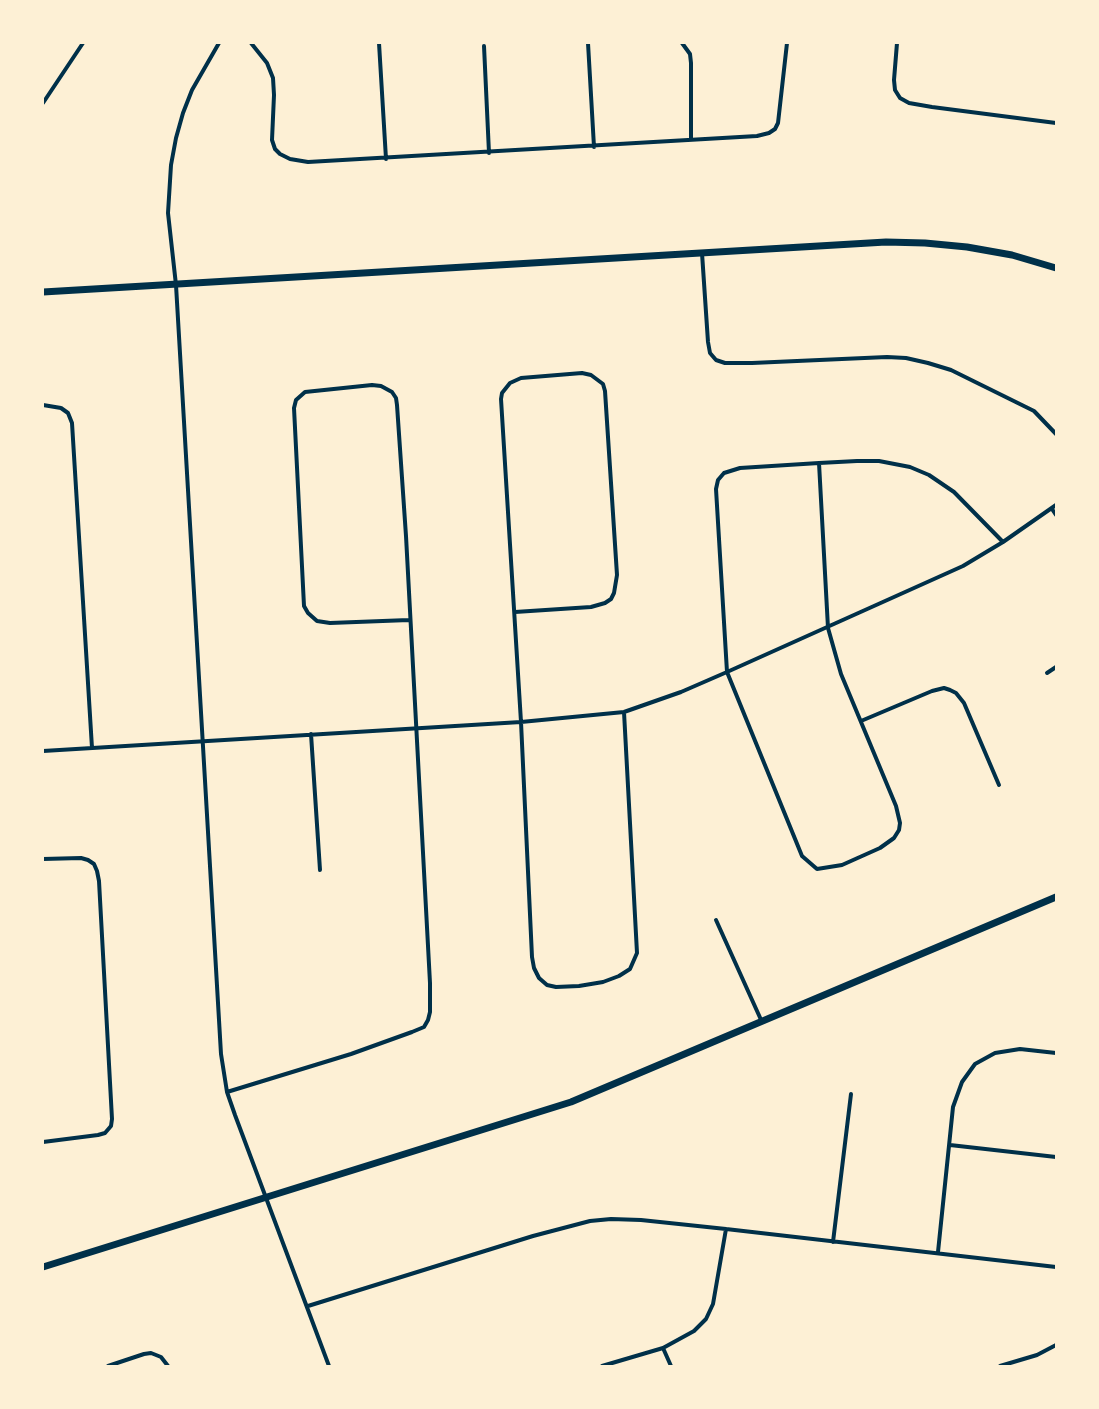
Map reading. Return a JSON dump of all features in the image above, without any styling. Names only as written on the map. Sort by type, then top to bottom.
[{"type":"street","points":[[43,103],[83,43]]},
{"type":"street","points":[[219,43],[192,90],[183,113],[171,165],[168,213],[176,285],[201,742],[221,1054],[227,1092],[265,1198],[308,1306],[329,1366]]},
{"type":"street","points":[[251,43],[267,63],[273,78],[274,95],[272,140],[275,148],[280,154],[290,159],[308,162],[594,147],[757,136],[769,133],[775,129],[780,110],[787,43]]},
{"type":"street","points":[[379,43],[386,159]]},
{"type":"street","points":[[588,43],[594,147]]},
{"type":"street","points":[[682,43],[690,54],[691,63],[690,140]]},
{"type":"street","points":[[897,43],[894,69],[895,90],[900,98],[909,103],[1056,123]]},
{"type":"street","points":[[484,46],[489,153]]},
{"type":"street","points":[[43,292],[886,242],[925,243],[967,247],[1012,255],[1056,268]]},
{"type":"street","points":[[702,253],[708,342],[710,353],[716,360],[725,363],[752,363],[887,357],[906,358],[951,370],[1034,411],[1056,434]]},
{"type":"street","points":[[515,612],[592,607],[605,603],[611,599],[614,593],[617,575],[605,391],[603,384],[591,374],[582,373],[521,378],[510,383],[502,393],[534,968],[539,978],[547,985],[556,987],[578,986],[603,982],[619,976],[630,969],[638,953],[624,712]]},
{"type":"street","points":[[227,1092],[351,1054],[424,1027],[428,1020],[431,1001],[406,536],[396,398],[387,389],[372,385],[305,392],[296,400],[294,408],[304,606],[308,614],[317,621],[330,623],[410,620]]},
{"type":"street","points":[[43,405],[61,408],[68,413],[72,423],[92,748]]},
{"type":"street","points":[[819,463],[828,628],[841,674],[898,811],[900,824],[899,830],[894,838],[862,858],[842,865],[817,869],[802,856],[727,672],[716,489],[718,480],[724,473],[740,468],[819,463],[879,462],[910,467],[923,472],[954,492],[1003,542]]},
{"type":"street","points":[[43,751],[521,722],[624,712],[681,692],[828,628],[963,566],[1003,542],[1056,505]]},
{"type":"street","points":[[1052,509],[1056,515]]},
{"type":"street","points":[[1047,673],[1056,667]]},
{"type":"street","points":[[861,722],[932,691],[944,688],[950,690],[956,693],[964,703],[999,785]]},
{"type":"street","points":[[311,734],[320,870]]},
{"type":"street","points":[[43,860],[81,858],[94,864],[97,871],[99,881],[112,1119],[111,1126],[105,1132],[98,1135],[43,1142]]},
{"type":"street","points":[[43,1267],[571,1102],[762,1023],[1056,897]]},
{"type":"street","points":[[716,920],[762,1023]]},
{"type":"street","points":[[938,1252],[953,1107],[962,1082],[975,1064],[995,1053],[1020,1049],[1056,1053]]},
{"type":"street","points":[[833,1242],[851,1094]]},
{"type":"street","points":[[950,1145],[1056,1157]]},
{"type":"street","points":[[308,1306],[533,1236],[590,1221],[611,1219],[641,1220],[726,1229],[833,1242],[938,1252],[1056,1267]]},
{"type":"street","points":[[602,1366],[663,1348],[694,1331],[706,1319],[713,1304],[726,1229]]},
{"type":"street","points":[[1000,1366],[1037,1355],[1056,1345]]},
{"type":"street","points":[[663,1348],[671,1366]]},
{"type":"street","points":[[108,1366],[151,1353],[162,1357],[168,1366]]}]
